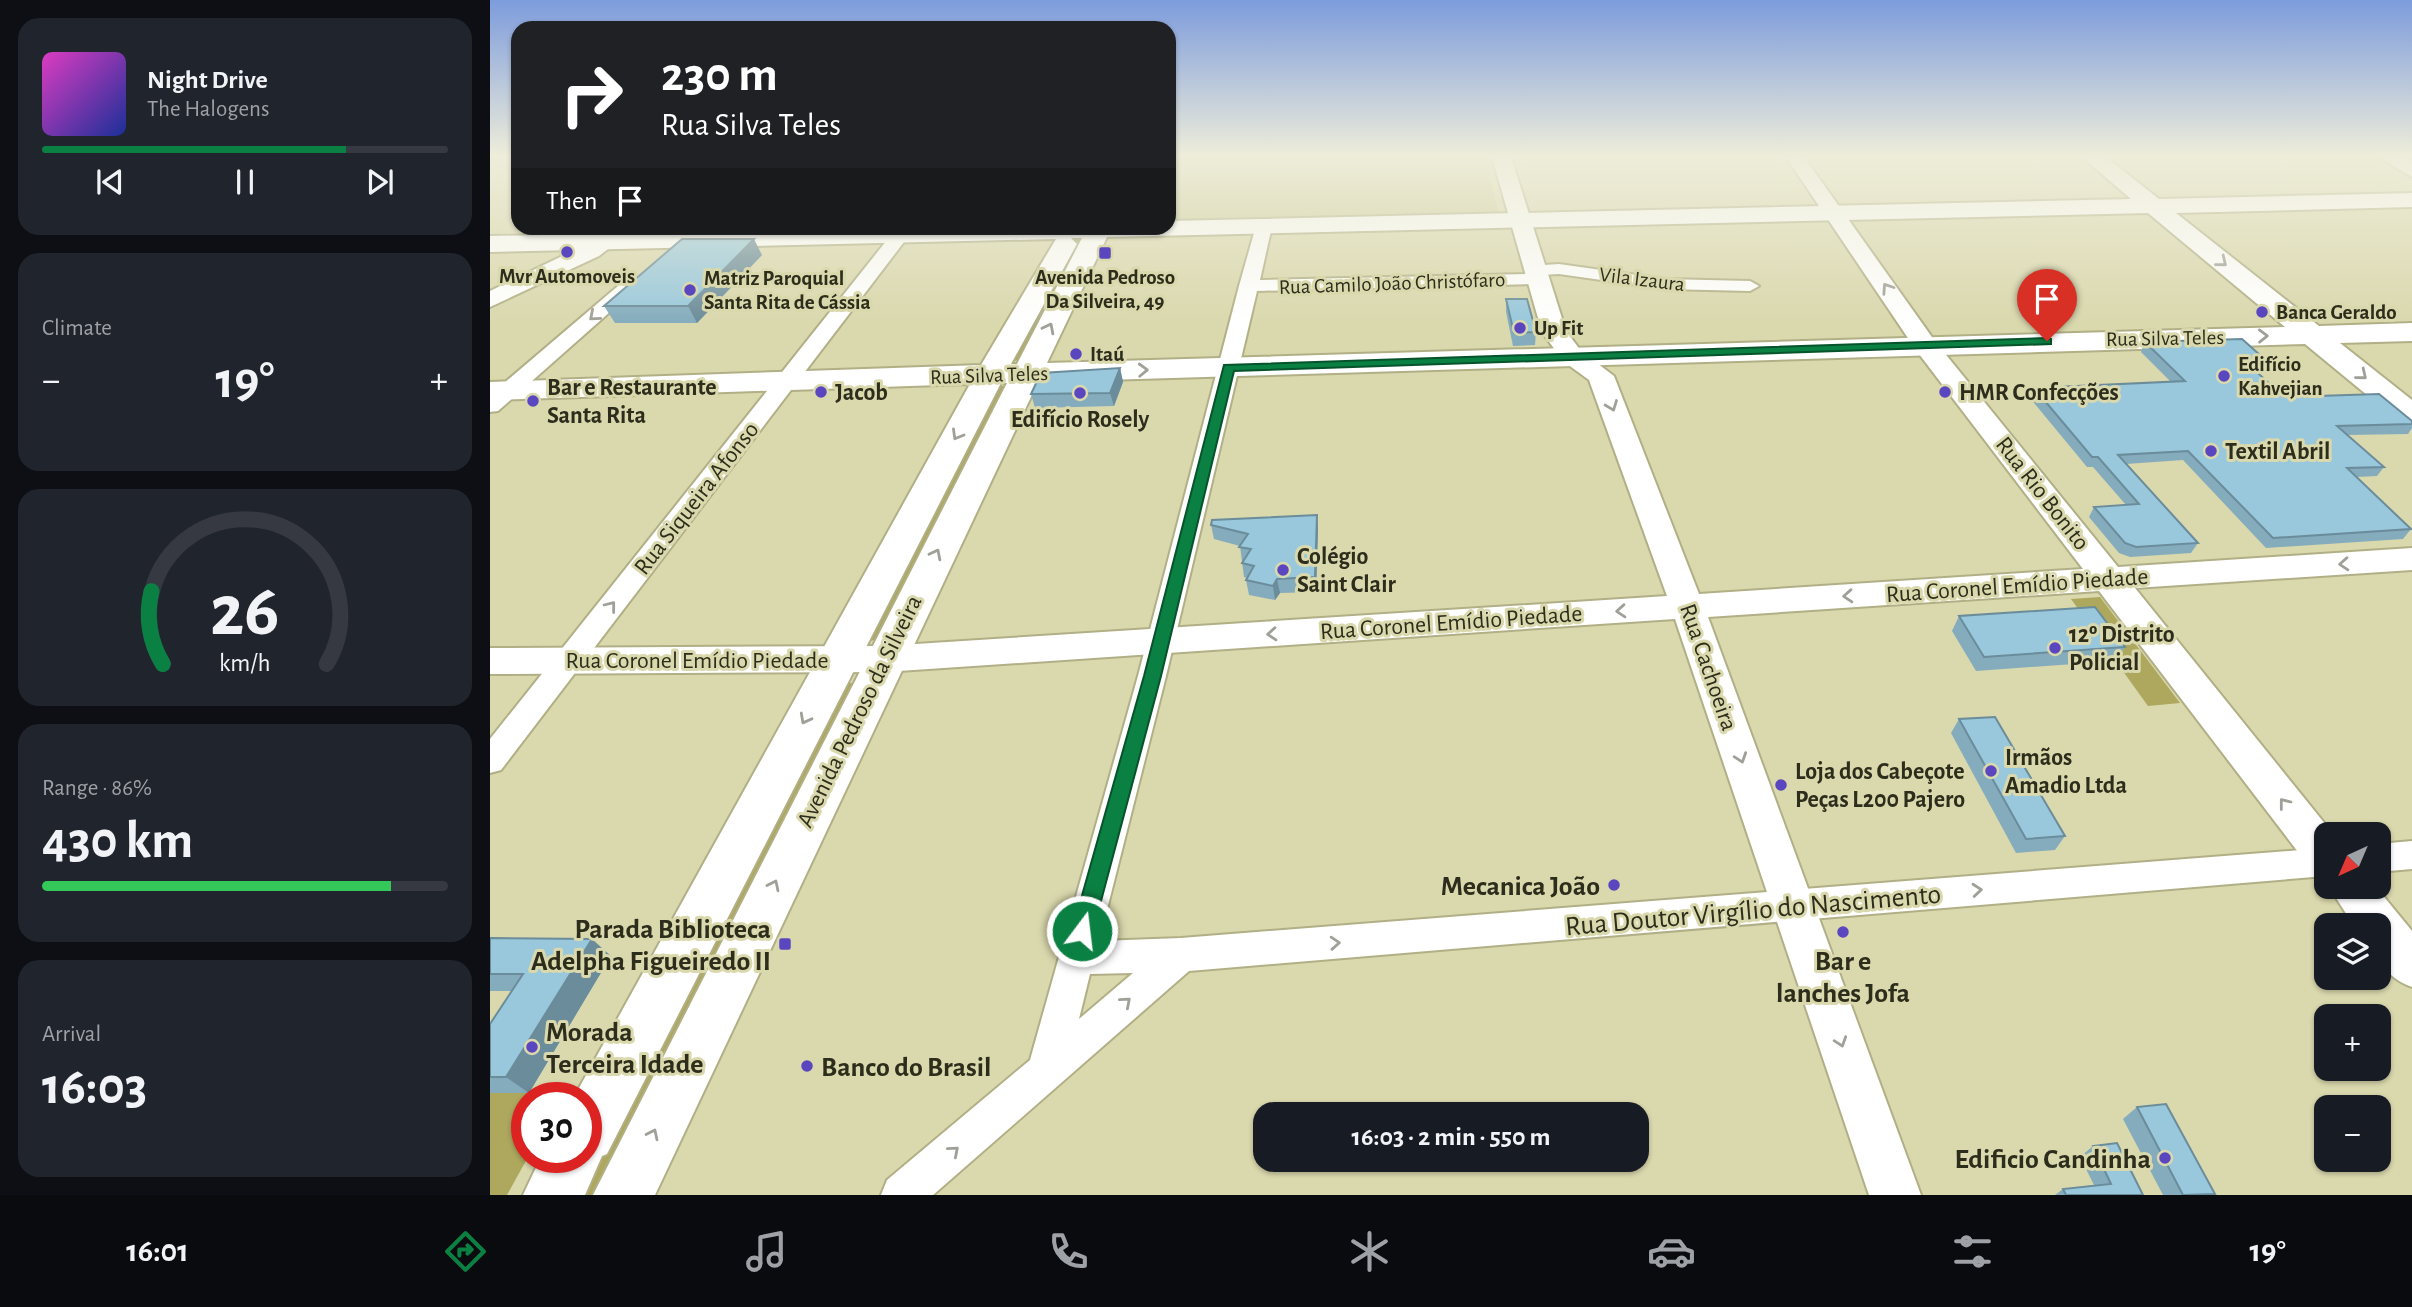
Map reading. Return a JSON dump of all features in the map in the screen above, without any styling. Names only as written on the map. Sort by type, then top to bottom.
[{"type":"main road","points":[[1176,228],[1846,213]]},
{"type":"main road","points":[[2162,213],[2412,416]]},
{"type":"main road","points":[[490,244],[603,235]]},
{"type":"main road","points":[[629,235],[683,239],[857,235]]},
{"type":"main road","name":"Avenida Pedroso da Silveira","points":[[623,1195],[861,659],[991,376],[1082,235]]},
{"type":"main road","name":"Avenida Pedroso da Silveira","points":[[602,1105],[1026,374],[1083,235]]},
{"type":"main road","name":"Rua Silva Teles","points":[[496,396],[786,382],[2412,332]]},
{"type":"main road","points":[[553,1195],[565,1173]]},
{"type":"street","name":"Rua Cachoeira","points":[[1518,213],[1554,332],[1572,356],[1601,376],[1688,606],[1895,1195]]},
{"type":"street","name":"Rua Rio Bonito","points":[[1835,213],[1925,345],[2110,578],[2314,843]]},
{"type":"street","points":[[1046,1072],[1161,641],[1264,226]]},
{"type":"street","points":[[490,300],[614,235]]},
{"type":"street","name":"Rua Siqueira Afonso","points":[[490,761],[900,235]]},
{"type":"street","points":[[496,396],[683,239]]},
{"type":"street","name":"Vila Izaura","points":[[1535,274],[1559,269],[1665,284],[1750,286]]},
{"type":"street","name":"Rua Camilo João Christófaro","points":[[1248,286],[1535,274]]},
{"type":"street","name":"Rua Coronel Emídio Piedade","points":[[490,661],[861,659],[2412,559]]},
{"type":"street","points":[[2391,857],[2412,855]]},
{"type":"street","name":"Rua Doutor Virgílio do Nascimento","points":[[1075,958],[1181,955],[1793,906],[2314,860]]},
{"type":"street","points":[[2360,900],[2412,966]]},
{"type":"street","points":[[902,1195],[1181,955]]},
{"type":"shaded area","points":[[1176,213],[1470,213],[1176,221]]},
{"type":"shaded area","points":[[1077,239],[1082,239],[1018,360],[1011,362]]},
{"type":"shaded area","points":[[999,386],[1007,386],[879,639],[870,641]]},
{"type":"shaded area","points":[[2100,597],[2180,703],[2148,706],[2071,599]]},
{"type":"shaded area","points":[[847,683],[852,683],[853,688],[596,1195],[577,1195],[589,1173],[602,1173],[602,1148]]},
{"type":"shaded area","points":[[490,1093],[511,1093],[511,1173],[519,1173],[507,1195],[490,1195]]},
{"type":"building","points":[[682,239],[754,239],[688,306],[604,306]]},
{"type":"building","points":[[1506,299],[1527,299],[1536,332],[1514,333]]},
{"type":"building","name":"Textil Abril","points":[[2242,339],[2269,363],[2248,364],[2284,397],[2379,394],[2412,421],[2412,424],[2337,426],[2384,467],[2347,468],[2411,529],[2273,538],[2188,451],[2118,455],[2198,543],[2136,547],[2125,543],[2094,507],[2139,504],[2098,457],[2092,457],[2034,388],[2185,381],[2145,342]]},
{"type":"building","points":[[1120,368],[1110,393],[1031,394],[1041,373]]},
{"type":"building","name":"Colégio Saint Clair","points":[[1317,515],[1315,577],[1277,579],[1273,586],[1246,580],[1254,566],[1242,563],[1251,549],[1239,547],[1248,534],[1211,525],[1212,520]]},
{"type":"building","points":[[2095,607],[2125,647],[1984,657],[1959,616]]},
{"type":"building","points":[[1995,717],[2065,836],[2026,839],[1959,719]]},
{"type":"building","points":[[490,938],[592,939],[506,1077],[490,1077],[490,1024],[523,974],[490,974]]},
{"type":"building","points":[[2166,1104],[2215,1194],[2183,1195],[2137,1107]]},
{"type":"building","points":[[2117,1143],[2143,1195],[2066,1195],[2063,1189],[2111,1184],[2093,1146]]},
{"type":"place","name":"Mvr Automoveis","points":[[567,252]]},
{"type":"place","name":"Avenida Pedroso Da Silveira, 49","points":[[1105,253]]},
{"type":"place","name":"Matriz Paroquial Santa Rita de Cássia","points":[[690,290]]},
{"type":"place","name":"Banca Geraldo","points":[[2262,312]]},
{"type":"place","name":"Up Fit","points":[[1520,328]]},
{"type":"place","name":"Itaú","points":[[1076,354]]},
{"type":"place","name":"Edifício Kahvejian","points":[[2224,376]]},
{"type":"place","name":"Jacob","points":[[821,392]]},
{"type":"place","name":"HMR Confecções","points":[[1945,392]]},
{"type":"place","name":"Edifício Rosely","points":[[1080,393]]},
{"type":"place","name":"Bar e Restaurante Santa Rita","points":[[533,401]]},
{"type":"place","name":"Textil Abril","points":[[2211,451]]},
{"type":"place","name":"Colégio Saint Clair","points":[[1283,570]]},
{"type":"place","name":"12º Distrito Policial","points":[[2055,648]]},
{"type":"place","name":"Irmãos Amadio Ltda","points":[[1991,771]]},
{"type":"place","name":"Loja dos Cabeçote Peças L200 Pajero","points":[[1781,785]]},
{"type":"place","name":"Mecanica João","points":[[1614,885]]},
{"type":"place","name":"Bar e lanches Jofa","points":[[1843,932]]},
{"type":"place","name":"Parada Biblioteca Adelpha Figueiredo II","points":[[785,944]]},
{"type":"place","name":"Morada Terceira Idade","points":[[532,1047]]},
{"type":"place","name":"Banco do Brasil","points":[[807,1066]]},
{"type":"place","name":"Edificio Candinha","points":[[2165,1158]]},
{"type":"route","points":[[1082,931],[1152,676],[1229,368],[1468,358],[2047,341]]}]
